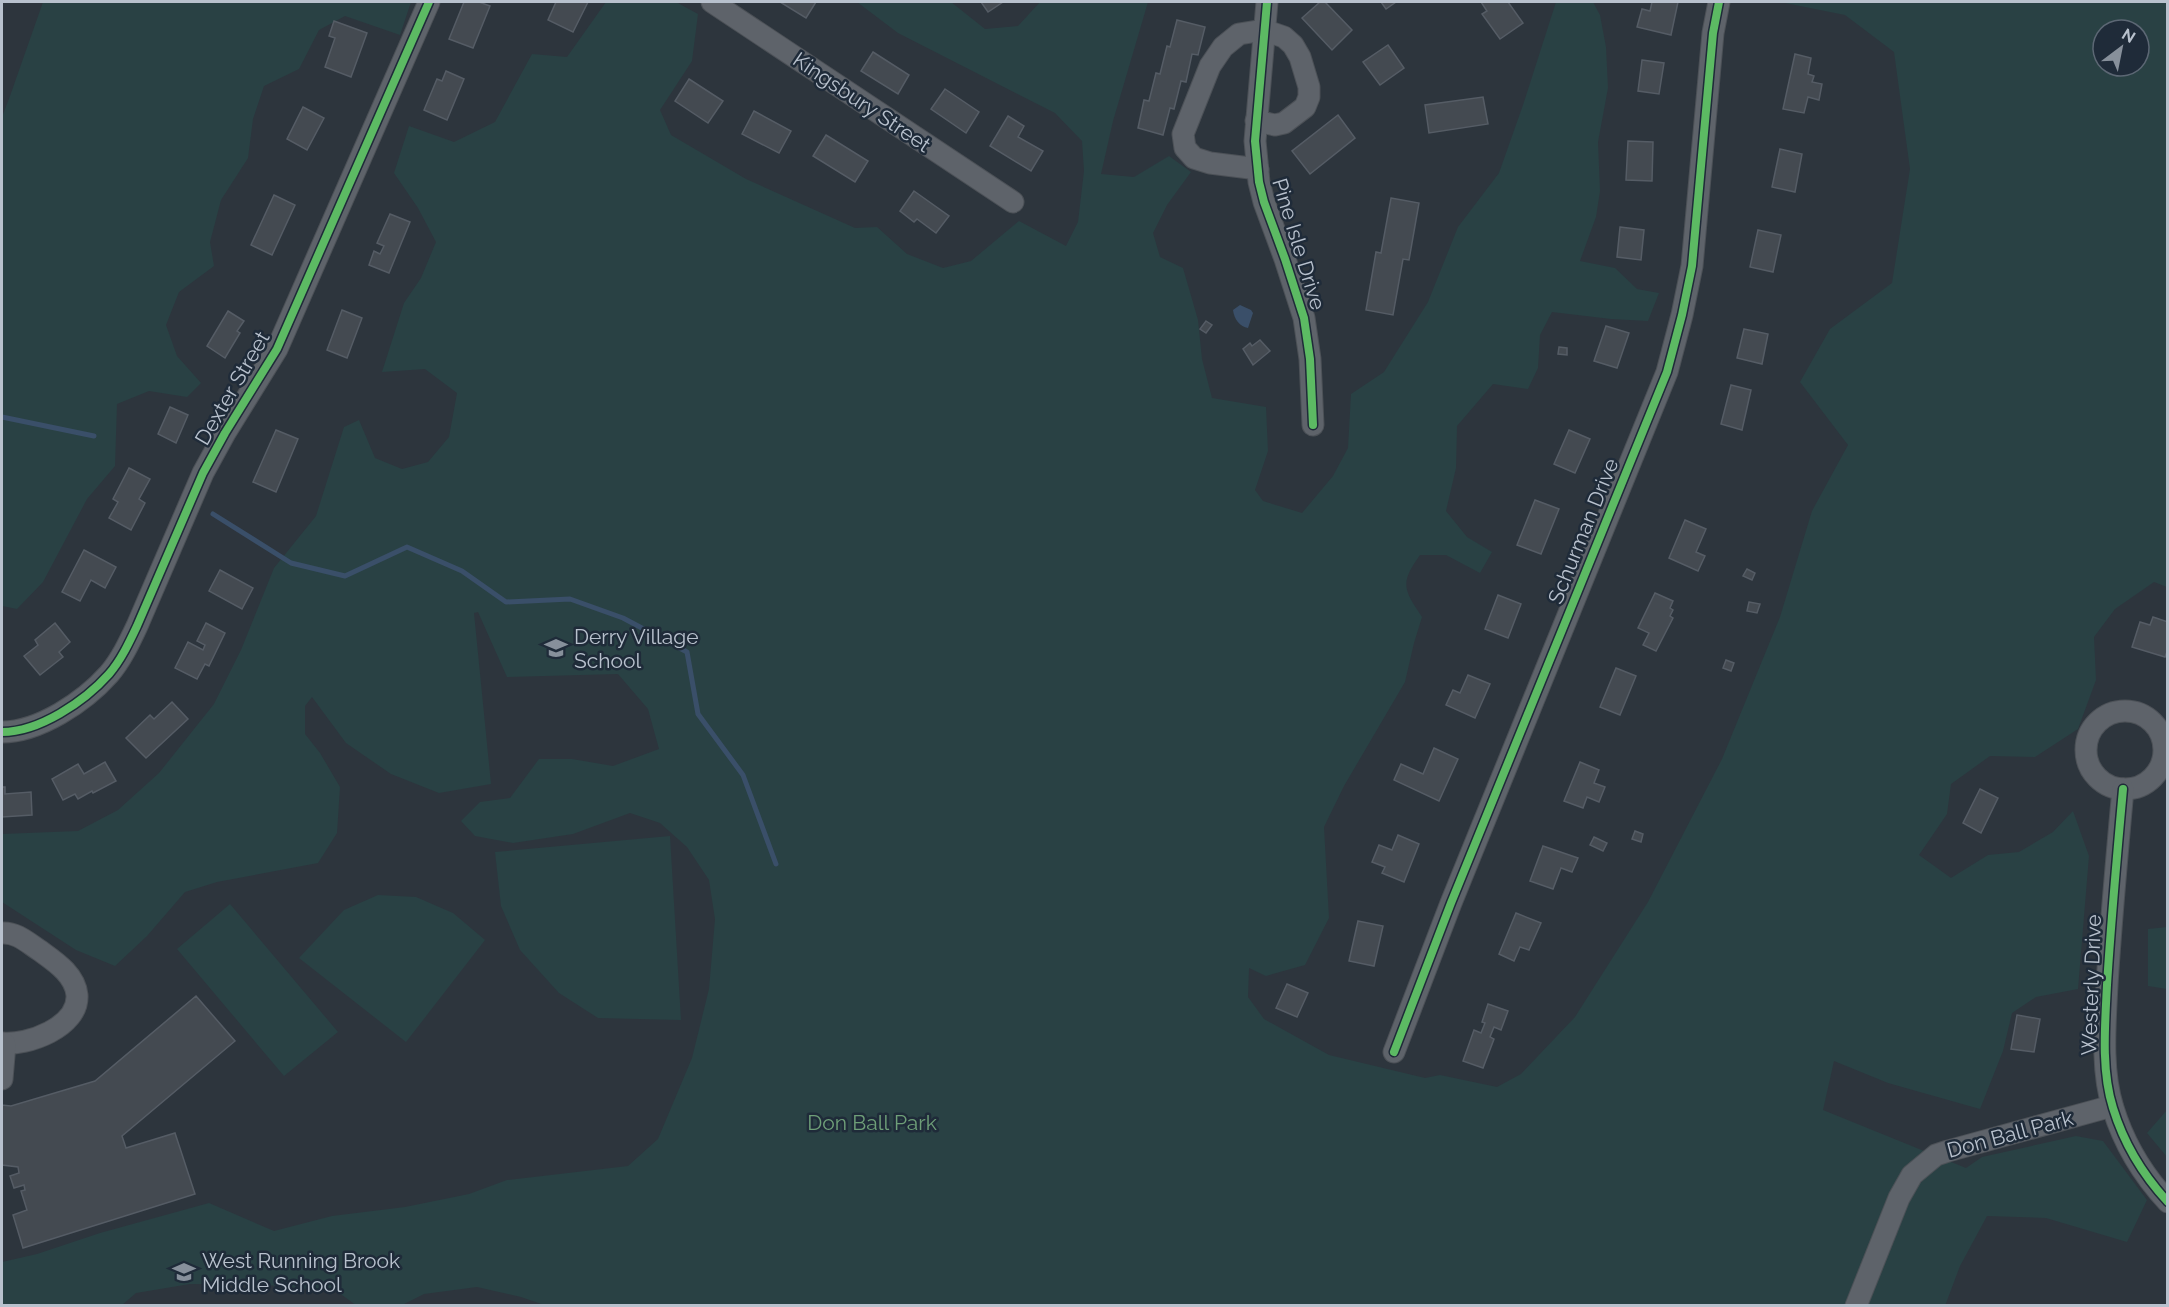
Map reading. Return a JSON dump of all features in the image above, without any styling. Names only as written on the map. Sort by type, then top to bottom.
[{"type":"street","name":"Dexter Street","points":[[2,732],[33,727],[60,712],[100,683],[125,651],[203,473],[277,349],[429,2]]},
{"type":"street","name":"Kingsbury Street","points":[[712,2],[1013,202]]},
{"type":"street","name":"Pine Isle Drive","points":[[1267,2],[1256,121],[1255,141],[1258,169],[1264,202],[1286,259],[1304,318],[1310,358],[1313,425]]},
{"type":"street","name":"Schurman Drive","points":[[1394,1052],[1451,903],[1667,372],[1692,266],[1713,33],[1719,2]]},
{"type":"street","points":[[1256,121],[1275,125],[1284,123],[1305,107],[1309,97],[1300,57],[1293,45],[1284,37],[1264,30],[1239,34],[1223,47],[1210,66],[1183,134],[1185,148],[1194,158],[1210,163],[1258,169]]},
{"type":"street","name":"Westerly Drive","points":[[2123,789],[2111,906],[2106,1009],[2106,1067],[2112,1106],[2128,1147],[2138,1166],[2168,1202]]},
{"type":"street","points":[[2,933],[14,934],[56,963],[69,975],[77,996],[67,1019],[59,1029],[22,1042],[3,1044],[2,1079]]},
{"type":"street","name":"Don Ball Park","points":[[1856,1305],[1902,1192],[1912,1175],[1927,1161],[1948,1150],[2112,1106]]},
{"type":"green space","points":[[43,2],[411,2],[400,35],[345,16],[319,30],[299,69],[264,86],[253,119],[248,158],[221,200],[210,242],[214,266],[179,292],[166,325],[177,356],[201,383],[187,397],[149,391],[117,404],[115,466],[87,499],[43,582],[17,609],[2,606],[2,117]]},
{"type":"green space","points":[[606,2],[676,2],[698,14],[692,61],[660,110],[671,135],[746,179],[855,228],[877,227],[907,254],[943,268],[971,261],[1019,221],[1066,246],[1078,222],[1084,171],[1082,141],[1055,113],[898,33],[857,2],[951,2],[985,29],[1018,26],[1040,2],[1148,2],[1113,121],[1101,174],[1134,177],[1169,156],[1191,172],[1167,205],[1153,233],[1160,257],[1183,268],[1198,320],[1202,359],[1212,398],[1266,407],[1268,451],[1255,490],[1263,501],[1302,513],[1333,476],[1348,448],[1351,394],[1384,372],[1428,302],[1458,227],[1499,173],[1556,2],[1593,2],[1600,15],[1606,47],[1608,88],[1598,142],[1600,191],[1596,217],[1580,261],[1615,268],[1637,289],[1659,293],[1648,321],[1552,312],[1540,335],[1538,368],[1528,389],[1493,384],[1457,426],[1456,468],[1446,511],[1467,537],[1492,552],[1480,573],[1446,555],[1420,555],[1409,573],[1406,586],[1422,617],[1405,682],[1344,786],[1324,827],[1329,918],[1305,965],[1266,976],[1249,968],[1248,997],[1264,1019],[1329,1055],[1425,1078],[1440,1075],[1497,1087],[1521,1074],[1575,1017],[1648,902],[1722,759],[1780,617],[1812,511],[1848,445],[1800,382],[1830,329],[1892,283],[1910,169],[1894,52],[1845,15],[1780,2],[2167,2],[2167,587],[2154,582],[2115,609],[2094,637],[2096,680],[2078,729],[2035,757],[1990,756],[1951,784],[1947,814],[1919,855],[1951,878],[1988,855],[2019,852],[2053,832],[2073,811],[2089,856],[2078,989],[2036,997],[2012,1013],[2003,1051],[1980,1109],[1888,1083],[1834,1061],[1823,1110],[1966,1168],[1982,1157],[2076,1136],[2103,1141],[2147,1200],[2127,1242],[2046,1218],[1987,1216],[1960,1266],[1945,1306],[547,1306],[521,1297],[477,1287],[424,1294],[402,1305],[357,1306],[338,1292],[267,1285],[190,1284],[136,1293],[122,1305],[2,1305],[2,1262],[37,1254],[100,1233],[209,1203],[274,1231],[332,1216],[405,1207],[469,1194],[507,1180],[628,1166],[658,1139],[692,1058],[709,989],[715,919],[709,880],[687,847],[660,823],[630,813],[573,834],[513,843],[475,836],[461,821],[480,802],[510,798],[539,759],[572,759],[613,766],[659,749],[648,709],[618,674],[507,677],[478,612],[474,613],[491,784],[439,793],[391,774],[346,743],[312,697],[305,706],[305,734],[320,753],[340,787],[337,833],[318,863],[217,882],[185,892],[147,936],[115,966],[76,950],[2,902],[2,834],[78,831],[118,810],[159,773],[214,704],[241,650],[274,568],[316,516],[344,427],[359,420],[375,458],[402,469],[428,462],[449,437],[457,393],[425,369],[382,372],[404,303],[421,278],[436,242],[418,208],[394,173],[409,126],[454,142],[495,122],[532,54],[567,57]]},
{"type":"green space","points":[[670,836],[681,1020],[598,1018],[559,993],[520,950],[501,906],[495,852]]},
{"type":"green space","points":[[378,895],[416,897],[453,913],[485,940],[406,1042],[299,958],[344,910]]},
{"type":"green space","points":[[230,904],[338,1032],[284,1076],[177,949]]},
{"type":"green space","points":[[2167,927],[2167,989],[2148,986],[2148,929]]},
{"type":"green space","points":[[2167,1110],[2167,1157],[2147,1133]]},
{"type":"water","points":[[1240,305],[1253,313],[1248,328],[1240,324],[1235,316],[1233,310]]},
{"type":"building","points":[[464,2],[479,2],[490,6],[473,48],[449,39]]},
{"type":"building","points":[[556,2],[588,2],[573,32],[548,20]]},
{"type":"building","points":[[780,2],[816,2],[806,18]]},
{"type":"building","points":[[981,2],[1003,2],[988,12]]},
{"type":"building","points":[[1320,2],[1325,2],[1352,30],[1332,50],[1302,18]]},
{"type":"building","points":[[1381,2],[1396,2],[1386,9]]},
{"type":"building","points":[[1481,2],[1508,2],[1523,23],[1500,39],[1482,14],[1487,11]]},
{"type":"building","points":[[1652,2],[1678,2],[1671,35],[1637,27],[1642,9],[1650,11]]},
{"type":"building","points":[[1177,20],[1205,27],[1198,55],[1192,54],[1186,82],[1181,81],[1174,109],[1170,108],[1163,135],[1138,128],[1144,100],[1149,101],[1156,73],[1160,74]]},
{"type":"building","points":[[334,21],[367,33],[351,77],[325,67],[335,38],[329,36]]},
{"type":"building","points":[[1388,45],[1404,68],[1380,85],[1363,62]]},
{"type":"building","points":[[873,52],[909,75],[898,94],[861,71]]},
{"type":"building","points":[[1795,54],[1811,58],[1808,74],[1814,76],[1812,82],[1822,84],[1819,100],[1808,97],[1804,113],[1783,109]]},
{"type":"building","points":[[1642,60],[1664,63],[1659,94],[1638,91]]},
{"type":"building","points":[[446,71],[464,79],[447,120],[424,110],[437,79],[442,81]]},
{"type":"building","points":[[689,79],[723,101],[708,123],[675,101]]},
{"type":"building","points":[[945,89],[979,112],[966,133],[931,109]]},
{"type":"building","points":[[1483,97],[1488,124],[1429,133],[1425,105]]},
{"type":"building","points":[[303,107],[324,118],[307,150],[287,139]]},
{"type":"building","points":[[754,111],[791,131],[779,153],[742,134]]},
{"type":"building","points":[[1338,115],[1355,138],[1310,174],[1292,151]]},
{"type":"building","points":[[1008,116],[1024,126],[1018,137],[1043,151],[1031,171],[990,146]]},
{"type":"building","points":[[826,135],[868,161],[855,182],[813,156]]},
{"type":"building","points":[[1628,141],[1653,142],[1652,181],[1626,180]]},
{"type":"building","points":[[1780,149],[1802,154],[1795,192],[1772,187]]},
{"type":"building","points":[[914,191],[949,216],[936,233],[917,219],[914,222],[900,211]]},
{"type":"building","points":[[274,195],[295,205],[272,255],[251,245]]},
{"type":"building","points":[[1391,198],[1419,203],[1409,260],[1403,259],[1393,315],[1366,310],[1376,252],[1381,253]]},
{"type":"building","points":[[390,214],[410,222],[389,273],[369,265],[374,251],[380,254],[384,246],[377,243]]},
{"type":"building","points":[[1620,227],[1644,230],[1641,260],[1617,257]]},
{"type":"building","points":[[1758,230],[1781,235],[1773,272],[1750,267]]},
{"type":"building","points":[[342,310],[362,318],[347,358],[327,350]]},
{"type":"building","points":[[228,311],[244,321],[237,331],[240,333],[225,358],[207,346]]},
{"type":"building","points":[[1206,321],[1212,325],[1206,333],[1200,329]]},
{"type":"building","points":[[1606,326],[1629,333],[1617,368],[1594,361]]},
{"type":"building","points":[[1744,329],[1768,334],[1762,364],[1737,358]]},
{"type":"building","points":[[1260,340],[1270,351],[1253,365],[1243,349],[1250,343],[1252,346]]},
{"type":"building","points":[[1559,347],[1567,348],[1567,355],[1558,354]]},
{"type":"building","points":[[1731,385],[1751,390],[1742,430],[1721,424]]},
{"type":"building","points":[[170,407],[188,415],[176,443],[158,434]]},
{"type":"building","points":[[276,430],[298,439],[276,492],[253,482]]},
{"type":"building","points":[[1569,430],[1590,439],[1575,473],[1554,464]]},
{"type":"building","points":[[129,468],[150,479],[139,499],[145,503],[131,530],[109,518],[118,502],[113,499]]},
{"type":"building","points":[[1535,500],[1559,509],[1541,554],[1517,545]]},
{"type":"building","points":[[1685,520],[1706,529],[1696,552],[1705,556],[1698,571],[1669,558]]},
{"type":"building","points":[[84,550],[116,567],[105,588],[91,580],[80,601],[62,592]]},
{"type":"building","points":[[1747,569],[1755,573],[1752,580],[1743,576]]},
{"type":"building","points":[[220,570],[253,588],[242,609],[209,591]]},
{"type":"building","points":[[1655,593],[1673,601],[1670,616],[1673,618],[1656,651],[1643,645],[1649,633],[1638,628]]},
{"type":"building","points":[[1498,595],[1521,604],[1508,638],[1485,629]]},
{"type":"building","points":[[1749,602],[1760,604],[1757,613],[1747,611]]},
{"type":"building","points":[[2153,617],[2168,622],[2168,649],[2165,657],[2132,647],[2140,622],[2150,625]]},
{"type":"building","points":[[55,623],[70,642],[59,652],[63,657],[40,675],[24,656],[38,645],[35,640]]},
{"type":"building","points":[[206,623],[225,633],[209,666],[205,664],[197,679],[175,668],[188,642],[203,650],[205,645],[197,641]]},
{"type":"building","points":[[1726,660],[1734,663],[1731,671],[1723,668]]},
{"type":"building","points":[[1616,668],[1636,676],[1620,715],[1600,707]]},
{"type":"building","points":[[1468,675],[1490,684],[1475,718],[1446,705],[1453,690],[1460,693]]},
{"type":"building","points":[[172,702],[188,719],[146,758],[126,738],[150,715],[154,719]]},
{"type":"building","points":[[1434,748],[1458,759],[1439,801],[1394,780],[1401,764],[1423,774]]},
{"type":"building","points":[[105,762],[116,781],[78,799],[75,794],[63,800],[52,779],[78,764],[84,774]]},
{"type":"building","points":[[1580,762],[1599,770],[1594,783],[1605,787],[1599,802],[1587,797],[1583,808],[1564,801]]},
{"type":"building","points":[[2,787],[5,787],[5,794],[31,792],[32,815],[2,817]]},
{"type":"building","points":[[1980,789],[1998,798],[1981,833],[1963,823]]},
{"type":"building","points":[[1635,831],[1643,834],[1641,842],[1632,839]]},
{"type":"building","points":[[1398,835],[1419,844],[1404,882],[1382,873],[1385,867],[1372,862],[1379,845],[1392,850]]},
{"type":"building","points":[[1594,837],[1607,843],[1603,851],[1590,845]]},
{"type":"building","points":[[1543,846],[1578,858],[1572,872],[1561,868],[1553,889],[1530,881]]},
{"type":"building","points":[[1516,913],[1541,923],[1529,950],[1520,947],[1514,961],[1499,954]]},
{"type":"building","points":[[1358,921],[1383,926],[1374,966],[1349,961]]},
{"type":"building","points":[[1287,984],[1308,993],[1297,1017],[1276,1008]]},
{"type":"building","points":[[196,996],[235,1041],[122,1136],[126,1148],[175,1133],[195,1194],[23,1248],[13,1215],[27,1210],[21,1191],[25,1190],[24,1185],[14,1188],[10,1176],[19,1173],[18,1167],[2,1165],[2,1105],[11,1106],[95,1081]]},
{"type":"building","points":[[1488,1004],[1508,1011],[1501,1030],[1494,1027],[1490,1037],[1494,1039],[1483,1068],[1463,1061],[1474,1030],[1481,1033]]},
{"type":"building","points":[[2017,1015],[2040,1019],[2034,1052],[2011,1049]]},
{"type":"waterway","points":[[2,417],[94,436]]},
{"type":"waterway","points":[[213,514],[291,563],[345,576],[407,547],[462,571],[506,602],[570,599],[623,618],[687,652],[698,714],[743,775],[776,864]]},
{"type":"cycle path","points":[[2,732],[31,727],[60,714],[99,685],[121,657],[137,626],[203,473],[277,349],[429,2]]},
{"type":"cycle path","points":[[1267,2],[1255,141],[1259,182],[1304,318],[1310,359],[1313,425]]},
{"type":"cycle path","points":[[1394,1052],[1451,903],[1667,372],[1692,266],[1713,33],[1719,2]]},
{"type":"cycle path","points":[[2123,789],[2105,1016],[2107,1078],[2117,1121],[2128,1146],[2150,1181],[2168,1202]]},
{"type":"place","name":"Derry Village School","points":[[556,648]]},
{"type":"place","name":"West Running Brook Middle School","points":[[184,1272]]}]
